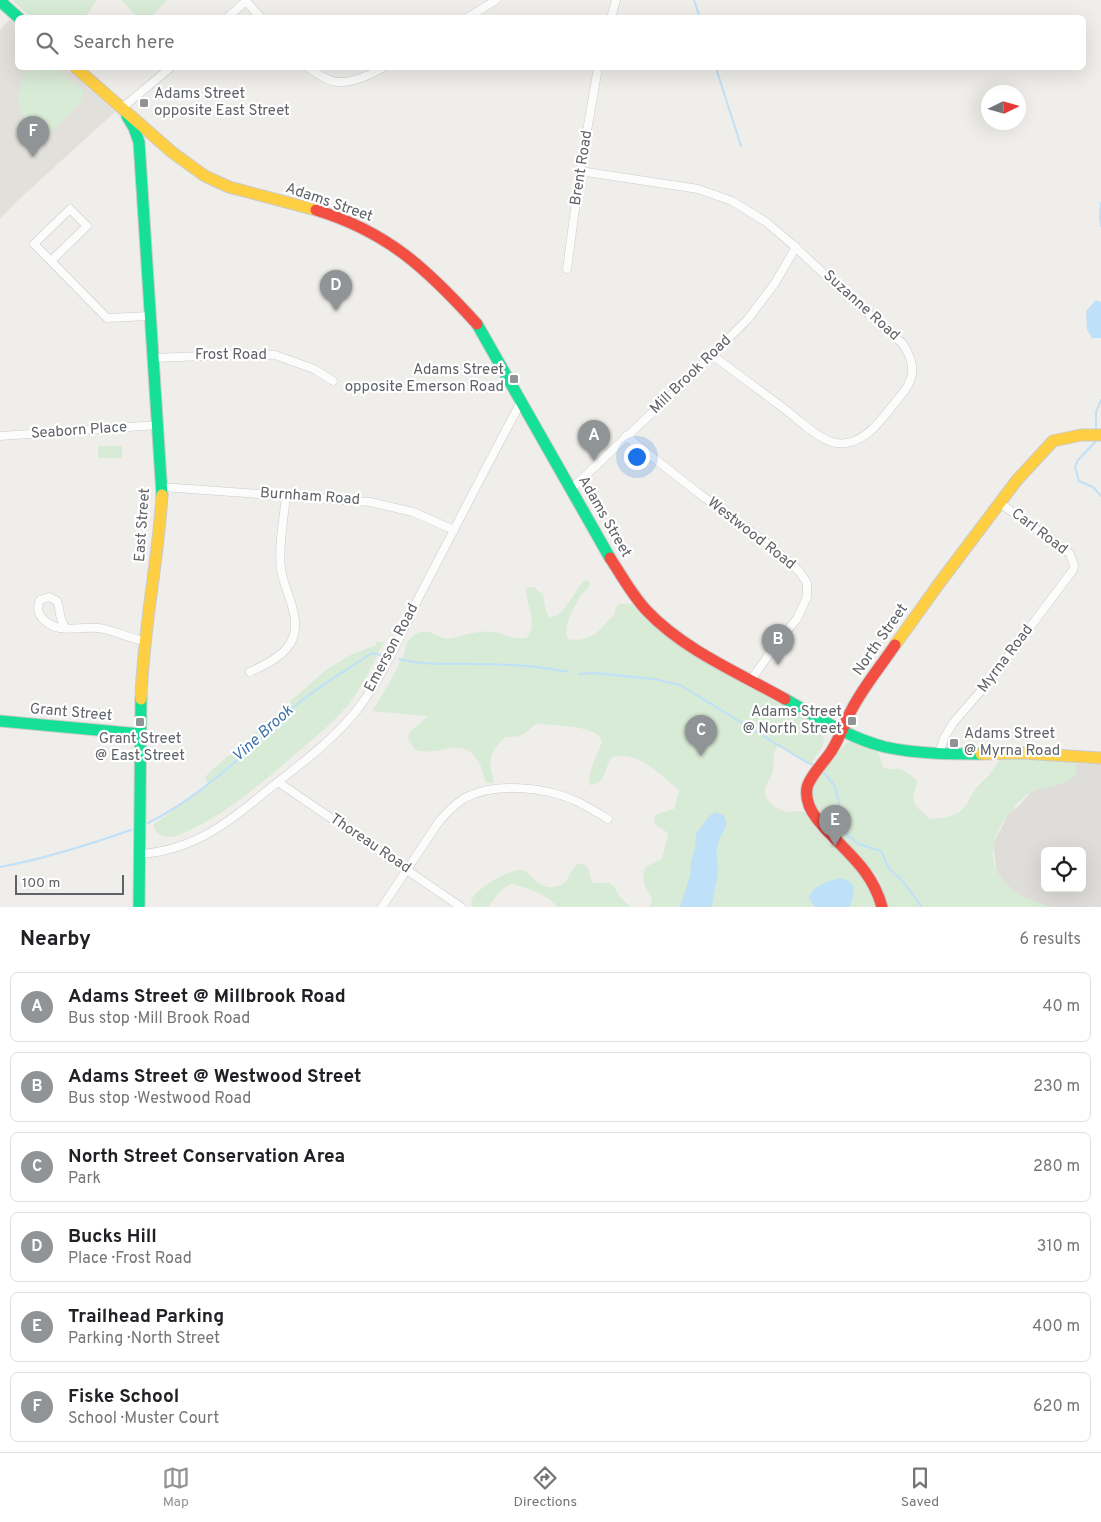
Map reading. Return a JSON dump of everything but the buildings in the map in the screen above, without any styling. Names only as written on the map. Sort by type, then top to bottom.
[{"type":"street","points":[[230,15],[246,0],[258,15]]},
{"type":"street","points":[[471,15],[496,0]]},
{"type":"street","points":[[612,15],[616,0]]},
{"type":"street","points":[[0,1],[16,15]]},
{"type":"street","name":"Adams Street","points":[[78,70],[182,160],[217,183],[335,217],[371,232],[389,243],[424,272],[474,322],[607,553],[641,604],[675,634],[723,665],[843,730],[891,748],[939,754],[1026,754],[1101,758]]},
{"type":"street","points":[[122,108],[168,70]]},
{"type":"street","points":[[312,70],[319,76],[337,82],[350,80],[379,70]]},
{"type":"street","name":"Brent Road","points":[[567,269],[580,171],[598,70]]},
{"type":"street","name":"East Street","points":[[122,108],[134,128],[139,145],[162,486],[158,543],[145,641],[141,688],[141,854],[139,907]]},
{"type":"street","points":[[139,145],[158,139]]},
{"type":"street","name":"Suzanne Road","points":[[580,171],[698,189],[732,201],[766,222],[903,344],[912,362],[912,376],[901,396],[861,439],[849,443],[835,442],[829,441],[810,429],[712,355]]},
{"type":"street","points":[[51,261],[87,226],[70,209],[34,244],[97,309],[108,318],[150,316]]},
{"type":"street","name":"Mill Brook Road","points":[[571,489],[748,319],[796,248]]},
{"type":"street","name":"Frost Road","points":[[154,358],[274,355],[314,368],[333,381]]},
{"type":"street","name":"Emerson Road","points":[[141,854],[160,853],[169,850],[206,835],[231,821],[334,736],[356,711],[377,682],[521,402]]},
{"type":"street","name":"Seaborn Place","points":[[0,436],[158,425]]},
{"type":"street","name":"North Street","points":[[882,907],[878,892],[868,874],[818,820],[806,801],[807,786],[833,749],[853,707],[870,681],[938,585],[1022,474],[1053,442],[1081,435],[1101,435]]},
{"type":"street","name":"Westwood Road","points":[[626,436],[772,547],[799,571],[807,583],[807,597],[797,619],[779,640],[751,680]]},
{"type":"street","name":"Burnham Road","points":[[162,486],[379,504],[413,512],[454,530]]},
{"type":"street","points":[[250,672],[274,661],[288,649],[296,631],[294,611],[283,581],[281,567],[286,496]]},
{"type":"street","name":"Carl Road","points":[[1000,503],[1070,554],[1074,564]]},
{"type":"street","name":"Myrna Road","points":[[939,754],[944,738],[953,723],[992,678],[1062,586],[1073,570],[1074,564]]},
{"type":"street","points":[[66,628],[60,620],[57,601],[49,597],[40,600],[38,611],[50,626],[59,628],[101,629],[145,641]]},
{"type":"street","name":"Grant Street","points":[[0,722],[140,734]]},
{"type":"street","name":"Thoreau Road","points":[[278,782],[461,907]]},
{"type":"street","points":[[382,907],[447,811],[464,798],[486,791],[511,787],[534,790],[577,802],[608,819]]},
{"type":"shaded area","points":[[10,19],[15,23],[15,70],[68,70],[115,112],[17,201],[0,219],[0,30]]},
{"type":"shaded area","points":[[1055,763],[1101,764],[1101,907],[1048,907],[1004,891],[996,867],[993,844],[1010,811],[1018,807]]},
{"type":"green space","points":[[12,0],[97,0],[86,15],[29,15]]},
{"type":"green space","points":[[122,0],[167,0],[153,15],[135,15]]},
{"type":"green space","points":[[28,70],[57,70],[83,90],[83,100],[44,140],[28,124],[23,116],[19,98],[23,79]]},
{"type":"green space","points":[[98,446],[122,446],[122,458],[98,458]]},
{"type":"green space","points":[[584,580],[589,581],[590,584],[580,597],[570,617],[566,629],[568,639],[574,640],[590,637],[614,614],[619,604],[632,604],[647,621],[794,712],[807,717],[809,724],[822,733],[824,743],[810,765],[779,745],[775,751],[773,771],[765,794],[769,802],[780,810],[805,812],[820,835],[857,867],[872,889],[877,907],[650,907],[652,899],[644,884],[643,876],[645,867],[662,859],[668,833],[655,824],[654,818],[657,814],[674,809],[679,790],[649,765],[631,757],[612,757],[599,782],[590,785],[590,775],[601,744],[600,738],[595,733],[575,727],[536,724],[523,735],[506,737],[499,744],[493,752],[490,765],[493,783],[486,782],[479,763],[473,754],[466,749],[450,748],[424,752],[415,750],[408,738],[410,731],[427,716],[372,711],[397,669],[407,643],[416,634],[427,632],[447,638],[476,632],[487,632],[526,638],[530,633],[532,621],[526,589],[534,587],[543,595],[549,617],[564,609]]},
{"type":"green space","points":[[376,642],[384,642],[358,690],[342,712],[314,738],[251,791],[206,822],[173,837],[163,836],[156,831],[153,825],[208,785],[205,777],[211,771],[326,670],[348,656],[376,645]]},
{"type":"green space","points":[[850,741],[875,750],[879,754],[883,767],[899,769],[917,781],[913,797],[914,803],[930,819],[944,818],[959,813],[967,804],[975,789],[990,774],[999,761],[1003,759],[1071,761],[1075,763],[1076,775],[1063,783],[1032,792],[1020,800],[1000,828],[993,848],[995,867],[1007,884],[1024,897],[1051,907],[888,907],[877,876],[827,823],[814,802],[812,792],[816,780]]},
{"type":"green space","points":[[578,864],[583,864],[588,868],[591,880],[594,883],[609,883],[614,886],[620,897],[631,907],[557,907],[543,895],[511,884],[501,890],[488,907],[472,907],[473,897],[477,892],[509,872],[516,870],[524,871],[543,885],[554,887],[564,883]]},
{"type":"water","points":[[1096,300],[1101,302],[1101,338],[1092,338],[1087,330],[1086,311]]},
{"type":"water","points":[[715,812],[723,815],[726,827],[717,847],[718,872],[712,907],[680,907],[690,876],[696,834],[710,815]]},
{"type":"water","points":[[840,878],[850,882],[854,888],[850,907],[815,907],[809,899],[813,890]]},
{"type":"waterway","points":[[694,0],[699,15]]},
{"type":"waterway","points":[[717,70],[741,146]]},
{"type":"waterway","points":[[1101,203],[1101,226]]},
{"type":"waterway","points":[[1096,427],[1096,412],[1101,400]]},
{"type":"waterway","points":[[1096,441],[1078,460],[1075,467],[1079,481],[1093,487],[1101,496]]},
{"type":"waterway","name":"Vine Brook","points":[[148,823],[175,808],[214,780],[250,749],[293,707],[317,689],[372,653],[381,655]]},
{"type":"waterway","name":"Vine Brook","points":[[399,659],[428,663],[522,666],[569,672]]},
{"type":"waterway","name":"Vine Brook","points":[[579,674],[594,673],[653,679],[680,685],[806,762],[814,765]]},
{"type":"waterway","name":"Vine Brook","points":[[824,773],[835,786],[839,804],[839,827],[858,844],[881,851],[889,869],[901,879],[922,907]]},
{"type":"waterway","name":"Vine Brook","points":[[0,867],[66,851],[131,830]]},
{"type":"traffic: fast","points":[[0,1],[16,15]]},
{"type":"traffic: fast","points":[[127,116],[139,142],[162,495]]},
{"type":"traffic: fast","points":[[477,324],[610,558]]},
{"type":"traffic: fast","points":[[139,907],[141,699]]},
{"type":"traffic: fast","points":[[785,699],[846,733],[885,747],[945,754],[981,754]]},
{"type":"traffic: fast","points":[[0,721],[140,734]]},
{"type":"traffic: slow","points":[[78,70],[173,153],[205,176],[229,187],[316,210]]},
{"type":"traffic: slow","points":[[895,645],[1017,480],[1053,441],[1081,435],[1101,435]]},
{"type":"traffic: slow","points":[[141,699],[142,673],[162,495]]},
{"type":"traffic: slow","points":[[981,754],[1022,753],[1101,758]]},
{"type":"traffic: jam","points":[[316,210],[364,229],[405,255],[441,286],[477,324]]},
{"type":"traffic: jam","points":[[610,558],[627,585],[647,611],[678,638],[713,660],[785,699]]},
{"type":"traffic: jam","points":[[882,907],[871,880],[863,869],[814,816],[809,805],[807,788],[811,779],[838,740],[849,714],[867,684],[895,645]]},
{"type":"place","name":"Adams Street opposite East Street","points":[[144,103]]},
{"type":"place","name":"Fiske School","points":[[33,157]]},
{"type":"place","name":"Bucks Hill","points":[[336,311]]},
{"type":"place","name":"Adams Street opposite Emerson Road","points":[[514,379]]},
{"type":"place","name":"Adams Street @ Millbrook Road","points":[[594,461]]},
{"type":"place","name":"Adams Street @ Westwood Street","points":[[778,665]]},
{"type":"place","name":"Adams Street @ North Street","points":[[852,721]]},
{"type":"place","name":"Grant Street @ East Street","points":[[140,722]]},
{"type":"place","name":"Adams Street @ Myrna Road","points":[[954,743]]},
{"type":"place","name":"North Street Conservation Area","points":[[701,756]]},
{"type":"place","name":"Trailhead Parking","points":[[835,846]]}]
